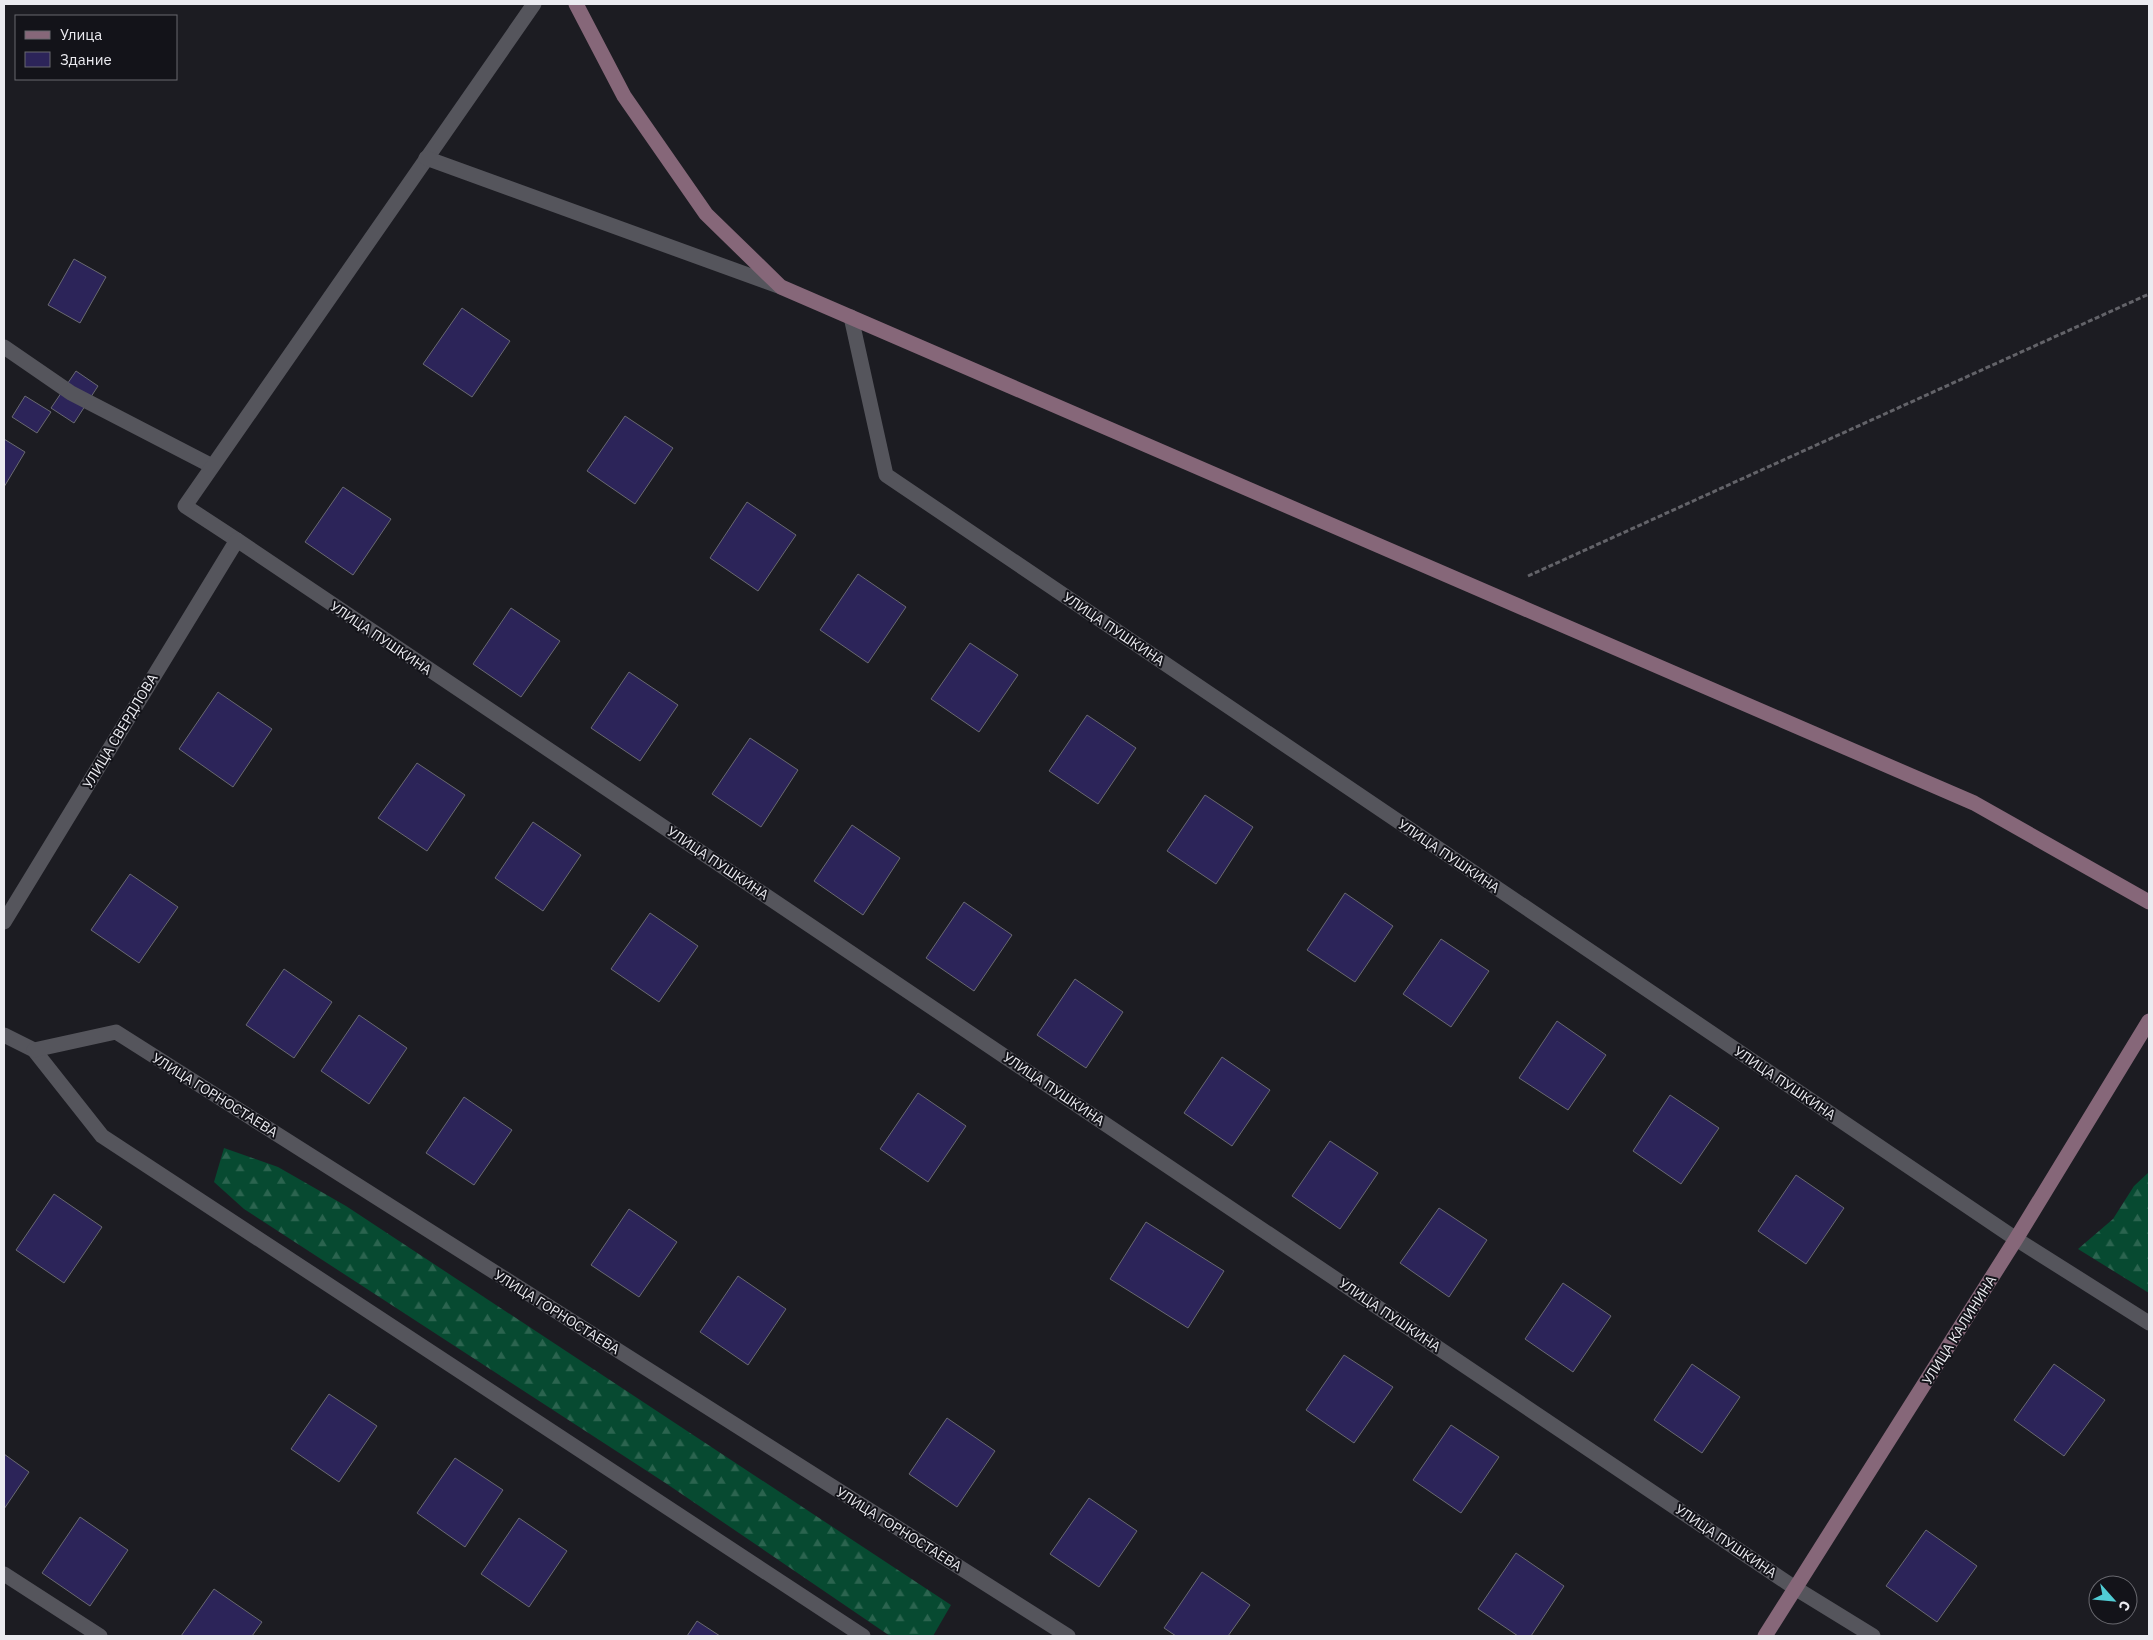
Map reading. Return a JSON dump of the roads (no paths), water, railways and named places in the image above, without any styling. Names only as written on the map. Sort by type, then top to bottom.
[{"type":"main road","points":[[576,4],[624,96],[706,214],[781,287],[1974,804],[2149,902]]},
{"type":"main road","name":"УЛИЦА КАЛИНИНА","points":[[1765,1636],[2016,1240],[2149,1021]]},
{"type":"street","points":[[4,347],[71,393],[212,466],[534,4]]},
{"type":"street","points":[[426,158],[781,287]]},
{"type":"street","name":"УЛИЦА ПУШКИНА","points":[[851,317],[886,475],[2016,1240],[2149,1323]]},
{"type":"street","name":"УЛИЦА ПУШКИНА","points":[[212,466],[185,506],[1795,1588],[1872,1636]]},
{"type":"street","name":"УЛИЦА СВЕРДЛОВА","points":[[4,922],[236,540]]},
{"type":"street","name":"УЛИЦА ГОРНОСТАЕВА","points":[[34,1050],[116,1032],[1068,1636]]},
{"type":"street","points":[[4,1035],[34,1050],[102,1136],[863,1636]]},
{"type":"street","points":[[4,1574],[100,1636]]}]
